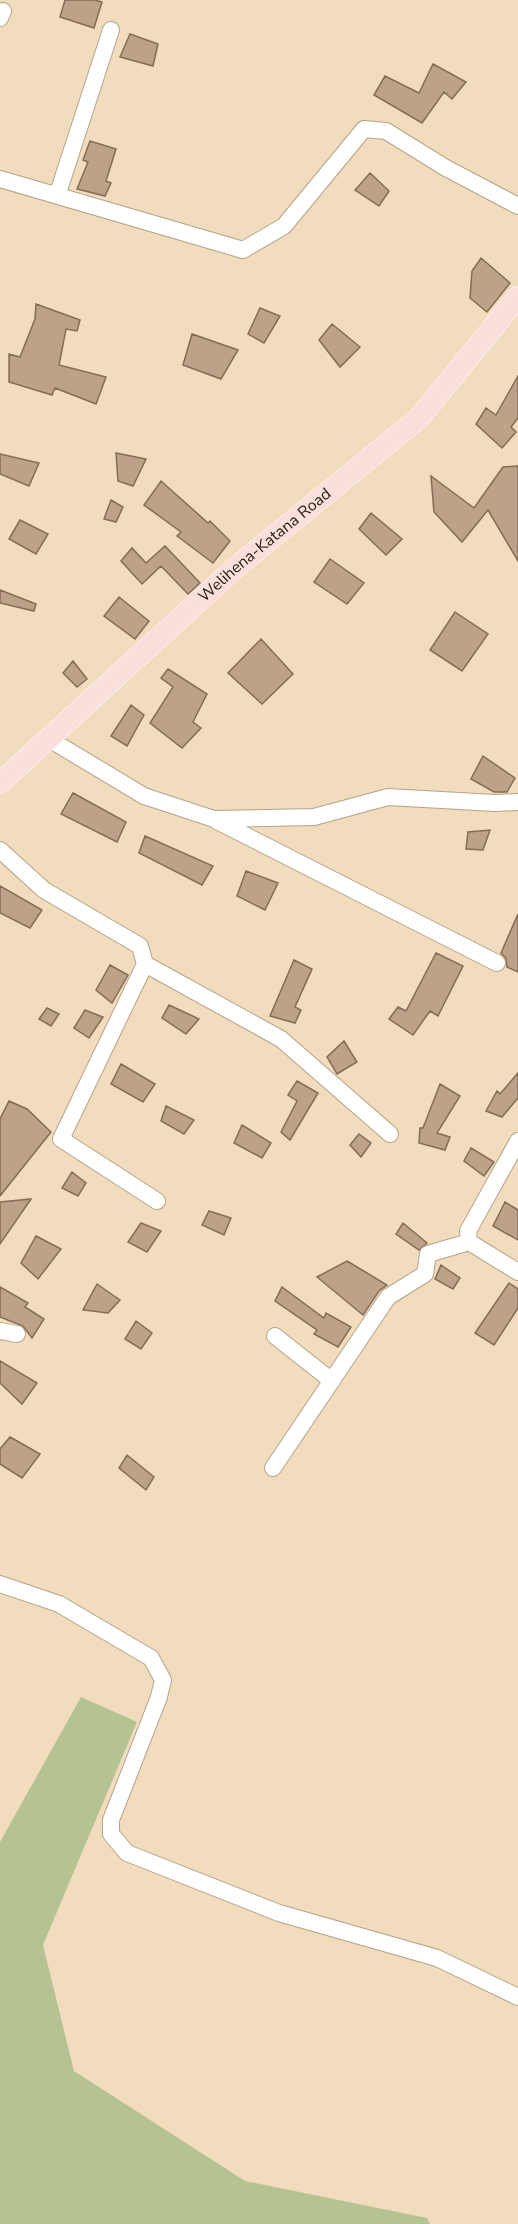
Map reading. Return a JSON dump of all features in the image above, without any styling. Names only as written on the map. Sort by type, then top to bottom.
[{"type":"main road","name":"Welihena-Katana Road","points":[[0,783],[234,569],[419,418],[518,297]]},
{"type":"street","points":[[57,196],[111,30]]},
{"type":"street","points":[[0,179],[243,250],[284,226],[364,129],[386,131],[446,168],[518,206]]},
{"type":"street","points":[[49,739],[144,796],[214,819],[497,963]]},
{"type":"street","points":[[214,819],[314,817],[388,797],[495,803],[518,802]]},
{"type":"street","points":[[0,850],[44,890],[140,946],[145,964],[61,1139],[157,1201]]},
{"type":"street","points":[[145,964],[281,1039],[390,1134]]},
{"type":"street","points":[[469,1242],[468,1231],[518,1141]]},
{"type":"street","points":[[273,1468],[388,1297],[426,1274],[428,1254],[469,1242],[518,1272]]},
{"type":"street","points":[[0,1331],[17,1334]]},
{"type":"street","points":[[275,1336],[332,1381]]},
{"type":"street","points":[[0,1584],[59,1604],[151,1658],[163,1680],[159,1697],[111,1820],[111,1834],[127,1853],[279,1914],[436,1958],[518,1997]]},
{"type":"green space","points":[[81,1697],[137,1722],[43,1945],[74,2071],[245,2181],[427,2218],[430,2224],[0,2224],[0,1842]]},
{"type":"building","points":[[65,0],[102,2],[94,28],[60,17]]},
{"type":"building","points":[[130,34],[158,44],[153,66],[120,57]]},
{"type":"building","points":[[433,64],[466,82],[452,99],[444,92],[422,123],[374,95],[385,76],[419,93]]},
{"type":"building","points":[[90,141],[116,149],[106,181],[111,183],[105,196],[77,189],[88,162],[83,160]]},
{"type":"building","points":[[370,173],[389,191],[379,206],[355,190]]},
{"type":"building","points":[[481,258],[510,283],[487,312],[470,298],[472,271]]},
{"type":"building","points":[[36,304],[80,320],[77,331],[66,329],[59,365],[106,377],[96,404],[55,388],[52,395],[9,382],[9,354],[20,357],[35,319]]},
{"type":"building","points":[[260,308],[280,316],[264,343],[248,334]]},
{"type":"building","points":[[332,324],[360,347],[340,367],[319,340]]},
{"type":"building","points":[[192,334],[238,350],[221,379],[183,365]]},
{"type":"building","points":[[518,376],[518,418],[511,427],[516,432],[502,448],[476,424],[486,408],[496,415]]},
{"type":"building","points":[[116,453],[146,459],[133,486],[118,481]]},
{"type":"building","points":[[0,454],[39,463],[29,486],[0,474]]},
{"type":"building","points":[[518,466],[518,561],[488,510],[462,542],[434,512],[431,476],[474,508],[503,467]]},
{"type":"building","points":[[161,481],[208,523],[210,521],[230,541],[213,563],[177,536],[181,532],[144,505]]},
{"type":"building","points":[[111,500],[123,507],[116,522],[104,519]]},
{"type":"building","points":[[371,513],[402,539],[386,555],[359,529]]},
{"type":"building","points":[[20,520],[48,534],[36,554],[9,539]]},
{"type":"building","points":[[165,546],[200,583],[188,594],[161,566],[142,584],[121,561],[132,548],[146,563]]},
{"type":"building","points":[[330,559],[364,583],[347,604],[314,582]]},
{"type":"building","points":[[0,590],[36,604],[34,611],[0,603]]},
{"type":"building","points":[[119,597],[149,621],[135,639],[104,616]]},
{"type":"building","points":[[455,612],[488,634],[462,671],[430,650]]},
{"type":"building","points":[[261,639],[293,674],[262,704],[228,673]]},
{"type":"building","points":[[73,661],[87,679],[77,687],[63,673]]},
{"type":"building","points":[[168,669],[207,694],[193,722],[201,728],[182,748],[150,723],[173,687],[161,678]]},
{"type":"building","points":[[131,705],[144,715],[127,746],[111,736]]},
{"type":"building","points":[[483,756],[515,778],[507,792],[494,792],[471,779]]},
{"type":"building","points":[[73,793],[126,822],[117,842],[61,814]]},
{"type":"building","points":[[490,830],[483,850],[466,849],[468,832]]},
{"type":"building","points":[[145,836],[213,866],[202,885],[139,853]]},
{"type":"building","points":[[246,871],[278,883],[265,910],[237,896]]},
{"type":"building","points":[[0,886],[42,910],[30,928],[0,913]]},
{"type":"building","points":[[518,914],[518,972],[507,967],[506,958],[501,953]]},
{"type":"building","points":[[436,953],[463,966],[438,1016],[430,1011],[413,1035],[389,1019],[398,1007],[406,1011]]},
{"type":"building","points":[[294,960],[312,969],[295,1007],[301,1010],[295,1023],[270,1016]]},
{"type":"building","points":[[110,965],[128,975],[112,1003],[96,990]]},
{"type":"building","points":[[169,1005],[199,1019],[186,1034],[162,1018]]},
{"type":"building","points":[[47,1008],[59,1014],[51,1026],[39,1019]]},
{"type":"building","points":[[85,1010],[103,1017],[89,1038],[74,1028]]},
{"type":"building","points":[[344,1041],[357,1062],[337,1074],[327,1057]]},
{"type":"building","points":[[121,1064],[155,1084],[143,1102],[111,1084]]},
{"type":"building","points":[[518,1073],[518,1098],[502,1117],[486,1111],[497,1091],[500,1094]]},
{"type":"building","points":[[297,1081],[318,1093],[290,1140],[281,1132],[297,1101],[288,1095]]},
{"type":"building","points":[[440,1084],[460,1096],[437,1133],[450,1137],[445,1150],[419,1143],[420,1128],[423,1128]]},
{"type":"building","points":[[9,1101],[27,1109],[51,1132],[0,1196],[0,1119]]},
{"type":"building","points":[[166,1106],[194,1120],[184,1134],[161,1121]]},
{"type":"building","points":[[242,1125],[271,1143],[262,1158],[234,1143]]},
{"type":"building","points":[[359,1134],[371,1143],[361,1157],[350,1145]]},
{"type":"building","points":[[471,1148],[494,1162],[484,1176],[464,1161]]},
{"type":"building","points":[[72,1172],[86,1183],[78,1196],[62,1188]]},
{"type":"building","points":[[31,1199],[0,1244],[0,1202]]},
{"type":"building","points":[[505,1202],[518,1210],[518,1240],[493,1226]]},
{"type":"building","points":[[209,1211],[231,1218],[224,1235],[202,1225]]},
{"type":"building","points":[[141,1223],[161,1231],[147,1252],[128,1242]]},
{"type":"building","points":[[403,1223],[427,1243],[419,1250],[396,1234]]},
{"type":"building","points":[[36,1236],[61,1249],[38,1279],[21,1263]]},
{"type":"building","points":[[347,1261],[387,1285],[379,1291],[363,1315],[317,1277]]},
{"type":"building","points":[[441,1265],[460,1278],[453,1289],[435,1279]]},
{"type":"building","points":[[509,1283],[518,1289],[518,1308],[494,1345],[475,1333]]},
{"type":"building","points":[[97,1284],[120,1300],[108,1313],[83,1310]]},
{"type":"building","points":[[0,1287],[28,1303],[25,1307],[44,1319],[32,1338],[23,1326],[0,1317]]},
{"type":"building","points":[[282,1287],[324,1318],[326,1313],[351,1327],[338,1347],[314,1334],[317,1330],[275,1301]]},
{"type":"building","points":[[136,1321],[152,1333],[141,1349],[125,1339]]},
{"type":"building","points":[[0,1361],[37,1383],[22,1404],[0,1383]]},
{"type":"building","points":[[10,1437],[40,1454],[22,1478],[0,1464],[0,1449]]},
{"type":"building","points":[[127,1455],[154,1477],[146,1490],[119,1468]]}]
